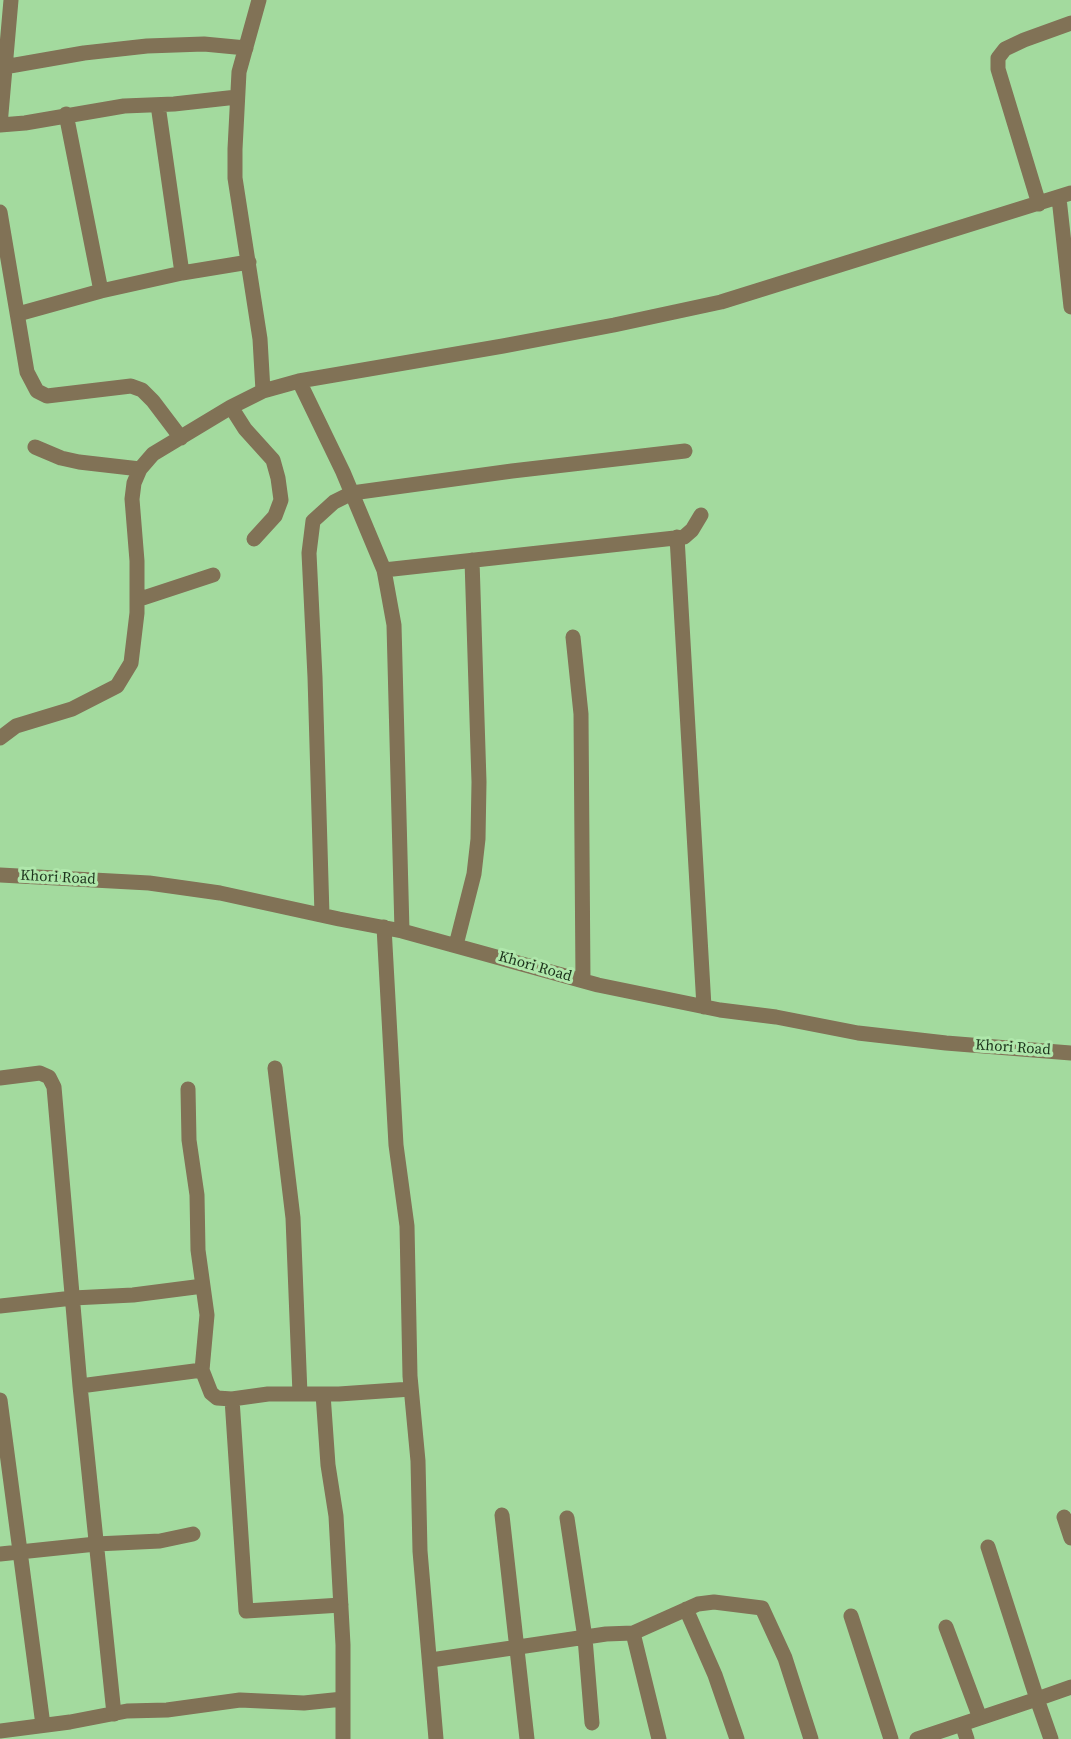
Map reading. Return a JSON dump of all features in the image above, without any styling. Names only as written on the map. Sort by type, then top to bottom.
[{"type":"street","points":[[11,0],[0,125],[25,123],[66,114],[124,106],[237,98]]},
{"type":"street","points":[[259,0],[240,72],[235,178],[260,339],[263,390]]},
{"type":"street","points":[[1039,204],[998,69],[998,58],[1005,49],[1071,23]]},
{"type":"street","points":[[4,67],[84,53],[147,46],[204,44],[246,48]]},
{"type":"street","points":[[158,105],[182,273]]},
{"type":"street","points":[[66,114],[101,291]]},
{"type":"street","points":[[0,738],[16,726],[72,709],[117,686],[131,663],[137,600],[137,561],[132,500],[134,483],[140,469],[153,454],[263,390],[299,381],[569,333],[721,302],[1065,195],[1071,300]]},
{"type":"street","points":[[0,212],[27,372],[37,391],[47,396],[131,386],[142,390],[153,400],[182,438]]},
{"type":"street","points":[[18,315],[101,291],[182,273],[249,262]]},
{"type":"street","points":[[0,302],[15,296]]},
{"type":"street","points":[[299,381],[352,493],[384,570],[394,625],[402,930]]},
{"type":"street","points":[[231,407],[245,429],[273,460],[278,478],[281,500],[275,516],[254,539]]},
{"type":"street","points":[[35,447],[61,458],[79,462],[140,469]]},
{"type":"street","points":[[322,915],[309,554],[313,521],[334,502],[352,493],[512,471],[685,451]]},
{"type":"street","points":[[384,570],[684,537],[692,530],[701,515]]},
{"type":"street","points":[[677,537],[704,1007]]},
{"type":"street","points":[[456,945],[474,874],[478,839],[479,782],[472,560]]},
{"type":"street","points":[[137,600],[213,575]]},
{"type":"street","points":[[573,637],[581,714],[583,981]]},
{"type":"street","name":"Khori Road","points":[[0,875],[149,883],[220,893],[402,930],[583,981],[704,1007],[776,1017],[858,1033],[1071,1053]]},
{"type":"street","points":[[384,927],[396,1145],[407,1226],[407,1299],[411,1389],[418,1461],[420,1551],[436,1739]]},
{"type":"street","points":[[275,1068],[293,1218],[300,1394]]},
{"type":"street","points":[[0,1078],[40,1073],[49,1077],[54,1088],[80,1386],[114,1714]]},
{"type":"street","points":[[189,1089],[189,1140],[197,1195],[198,1250],[207,1316],[202,1370],[211,1393],[217,1398],[232,1399],[268,1394],[322,1394],[411,1389]]},
{"type":"street","points":[[0,1306],[73,1298],[133,1295],[203,1286]]},
{"type":"street","points":[[80,1386],[202,1370]]},
{"type":"street","points":[[322,1394],[328,1465],[336,1516],[343,1739]]},
{"type":"street","points":[[232,1399],[246,1611],[340,1605]]},
{"type":"street","points":[[0,1400],[43,1725]]},
{"type":"street","points":[[502,1515],[527,1739]]},
{"type":"street","points":[[1064,1517],[1071,1538]]},
{"type":"street","points":[[567,1518],[585,1638],[592,1723]]},
{"type":"street","points":[[0,1554],[96,1544],[160,1541],[193,1534]]},
{"type":"street","points":[[988,1546],[1051,1739]]},
{"type":"street","points":[[430,1660],[633,1633],[698,1604],[714,1602],[762,1608],[785,1658],[811,1739]]},
{"type":"street","points":[[686,1609],[715,1676],[737,1739]]},
{"type":"street","points":[[851,1616],[891,1739]]},
{"type":"street","points":[[946,1627],[980,1718]]},
{"type":"street","points":[[633,1633],[659,1739]]},
{"type":"street","points":[[917,1739],[964,1732],[980,1718],[1071,1687]]},
{"type":"street","points":[[0,1731],[70,1722],[127,1711],[167,1710],[240,1700],[304,1703],[343,1699]]}]
